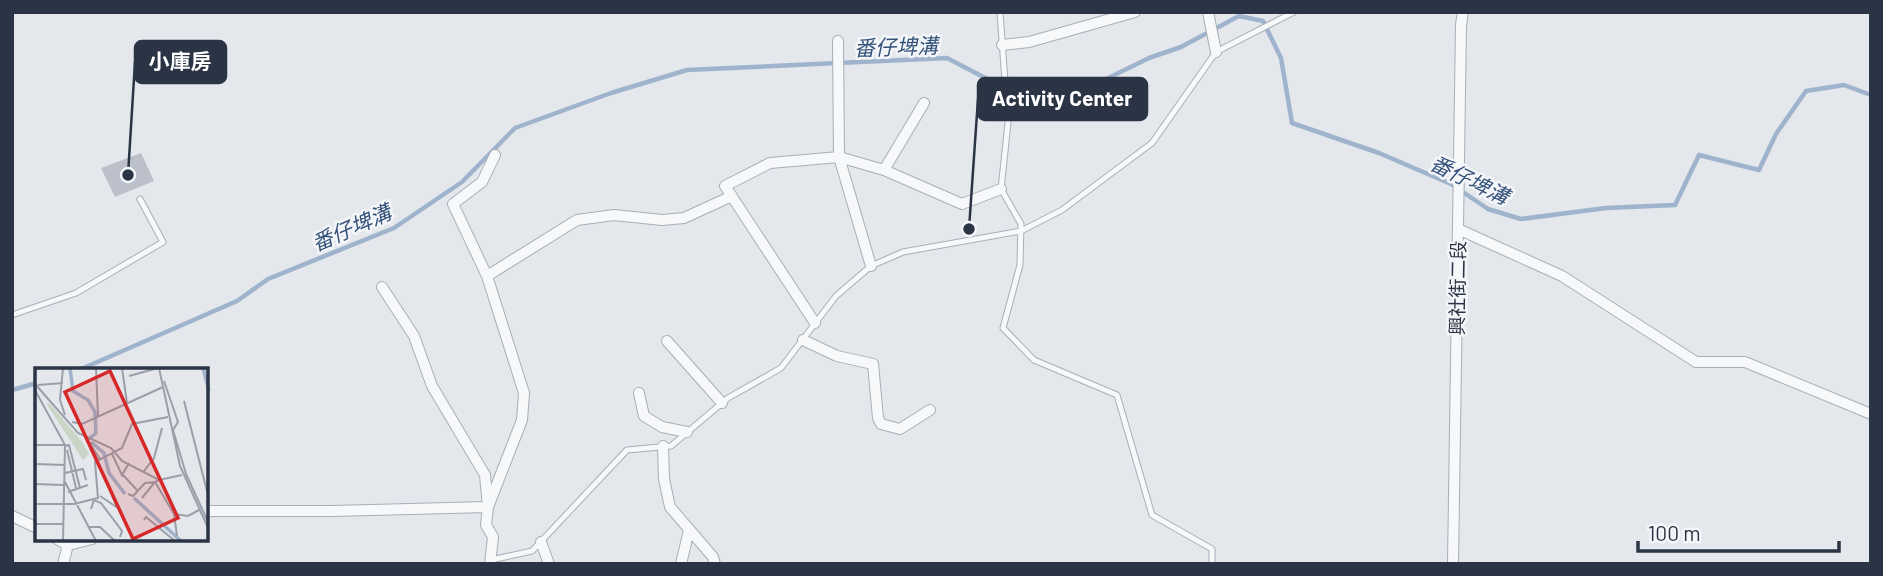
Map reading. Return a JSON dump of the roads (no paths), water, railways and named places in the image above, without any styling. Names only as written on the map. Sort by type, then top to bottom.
[{"type":"street","points":[[1002,46],[1029,42],[1135,12]]},
{"type":"street","points":[[1208,12],[1216,52]]},
{"type":"street","name":"興社街二段","points":[[1453,564],[1463,12]]},
{"type":"street","points":[[838,41],[839,158],[871,266]]},
{"type":"street","points":[[884,170],[924,103]]},
{"type":"street","points":[[488,507],[522,420],[524,393],[487,276],[453,204],[482,182],[495,155]]},
{"type":"street","points":[[815,323],[725,186],[770,163],[839,158],[884,170],[962,204],[1001,189]]},
{"type":"street","points":[[487,276],[577,220],[614,215],[662,220],[684,218],[732,196]]},
{"type":"street","points":[[1458,229],[1562,276],[1696,362],[1745,362],[1871,414]]},
{"type":"street","points":[[382,287],[414,336],[432,386],[485,475],[488,507],[486,525],[493,537],[491,562]]},
{"type":"street","points":[[803,340],[836,356],[873,364],[878,418],[881,424],[900,429],[930,410]]},
{"type":"street","points":[[667,341],[722,403]]},
{"type":"street","points":[[639,393],[644,416],[662,427],[687,432]]},
{"type":"street","points":[[663,446],[664,479],[670,507],[713,557],[715,564]]},
{"type":"street","points":[[208,511],[488,507]]},
{"type":"street","points":[[12,516],[35,527]]},
{"type":"street","points":[[681,564],[689,530]]},
{"type":"street","points":[[63,542],[63,564]]},
{"type":"street","points":[[541,542],[549,564]]},
{"type":"lane","points":[[1000,12],[1008,123],[1001,189],[1021,224],[1020,265],[1003,328],[1034,360],[1117,395],[1152,515],[1212,550],[1212,564]]},
{"type":"lane","points":[[491,562],[532,551],[627,450],[671,446],[722,403],[781,368],[836,296],[871,266],[903,252],[1021,230],[1062,210],[1152,144],[1216,52],[1294,12]]},
{"type":"lane","points":[[12,315],[76,293],[163,242],[141,199]]},
{"type":"waterway","name":"番仔埤溝","points":[[84,368],[237,301],[268,279],[394,228],[462,182],[515,128],[611,93],[687,70],[947,58],[1045,109],[1149,58],[1181,47],[1239,16],[1263,21],[1281,58],[1292,123],[1379,153],[1451,184],[1488,209],[1521,219],[1606,208],[1675,205],[1699,155],[1759,170],[1776,134],[1806,91],[1844,85],[1871,95]]},
{"type":"waterway","name":"番仔埤溝","points":[[12,390],[35,384]]},
{"type":"place","name":"小庫房","points":[[128,175]]},
{"type":"place","name":"Activity Center","points":[[969,229]]}]
